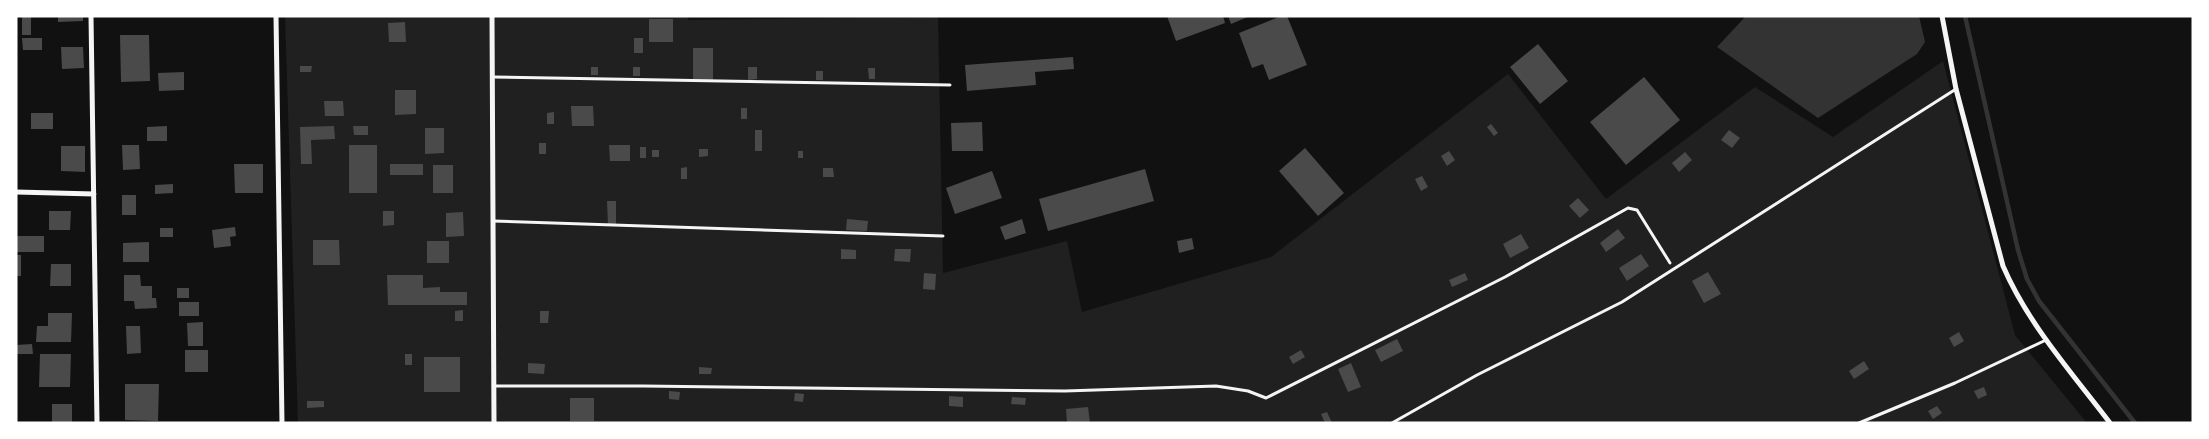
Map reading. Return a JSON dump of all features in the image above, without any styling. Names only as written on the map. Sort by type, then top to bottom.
[{"type":"street","points":[[91,16],[97,423]]},
{"type":"street","points":[[276,16],[282,423]]},
{"type":"street","points":[[492,16],[494,423]]},
{"type":"street","points":[[1942,16],[1956,88],[2003,266],[2012,287],[2046,340],[2110,423]]},
{"type":"street","points":[[16,192],[94,194]]},
{"type":"lane","points":[[493,76],[950,85]]},
{"type":"lane","points":[[1392,423],[1477,375],[1622,302],[1956,88]]},
{"type":"lane","points":[[494,386],[1065,391],[1216,386],[1248,391],[1266,398],[1505,277],[1628,208],[1637,210],[1670,263]]},
{"type":"lane","points":[[493,222],[942,236]]},
{"type":"lane","points":[[1859,423],[1955,383],[2046,340]]},
{"type":"shaded area","points":[[285,16],[688,16],[688,20],[938,17],[943,273],[1067,241],[1082,312],[1271,257],[1508,74],[1606,199],[1755,87],[1833,137],[1943,61],[2015,335],[2087,423],[298,423]]},
{"type":"shaded area","points":[[1746,16],[1919,16],[1925,42],[1917,54],[1818,118],[1717,47]]},
{"type":"building","points":[[22,16],[31,16],[31,35],[22,35]]},
{"type":"building","points":[[58,16],[83,16],[83,21],[58,22]]},
{"type":"building","points":[[1167,16],[1223,16],[1225,23],[1176,41]]},
{"type":"building","points":[[1228,16],[1250,16],[1231,24]]},
{"type":"building","points":[[1281,16],[1287,16],[1307,65],[1269,80],[1263,64],[1252,68],[1239,33]]},
{"type":"building","points":[[649,19],[673,19],[673,42],[649,42]]},
{"type":"building","points":[[405,22],[406,42],[389,42],[388,23]]},
{"type":"building","points":[[120,35],[149,35],[150,81],[121,82]]},
{"type":"building","points":[[22,38],[42,38],[42,50],[23,50]]},
{"type":"building","points":[[634,38],[643,38],[643,53],[634,53]]},
{"type":"building","points":[[1538,44],[1568,81],[1540,104],[1510,67]]},
{"type":"building","points":[[61,47],[83,47],[84,68],[62,69]]},
{"type":"building","points":[[693,48],[713,48],[713,80],[693,80]]},
{"type":"building","points":[[1073,57],[1074,69],[1035,72],[1036,85],[967,91],[965,65]]},
{"type":"building","points":[[300,66],[312,66],[311,72],[300,72]]},
{"type":"building","points":[[591,67],[598,67],[598,75],[591,75]]},
{"type":"building","points":[[633,67],[640,67],[640,76],[633,76]]},
{"type":"building","points":[[748,67],[757,67],[757,79],[748,80]]},
{"type":"building","points":[[868,68],[875,68],[875,79],[869,79]]},
{"type":"building","points":[[816,71],[823,71],[823,80],[816,80]]},
{"type":"building","points":[[184,72],[184,90],[159,91],[158,73]]},
{"type":"building","points":[[1644,77],[1680,120],[1626,165],[1590,122]]},
{"type":"building","points":[[395,90],[416,90],[416,114],[395,115]]},
{"type":"building","points":[[324,101],[343,101],[344,116],[325,116]]},
{"type":"building","points":[[571,106],[593,106],[594,126],[572,126]]},
{"type":"building","points":[[741,108],[747,108],[747,119],[741,119]]},
{"type":"building","points":[[554,112],[554,124],[547,124],[547,113]]},
{"type":"building","points":[[31,113],[53,113],[53,129],[31,129]]},
{"type":"building","points":[[982,122],[983,151],[952,151],[951,123]]},
{"type":"building","points":[[1491,124],[1498,133],[1494,136],[1487,127]]},
{"type":"building","points":[[167,126],[167,141],[147,141],[147,127]]},
{"type":"building","points":[[334,126],[335,139],[311,140],[312,164],[301,164],[300,127]]},
{"type":"building","points":[[353,126],[368,126],[368,135],[354,135]]},
{"type":"building","points":[[425,128],[444,128],[444,153],[425,154]]},
{"type":"building","points":[[755,130],[762,130],[762,151],[755,151]]},
{"type":"building","points":[[1729,130],[1740,138],[1732,148],[1721,140]]},
{"type":"building","points":[[539,143],[546,143],[546,154],[539,154]]},
{"type":"building","points":[[122,145],[139,145],[140,169],[123,170]]},
{"type":"building","points":[[349,145],[377,145],[377,193],[349,193]]},
{"type":"building","points":[[609,145],[630,145],[630,161],[610,161]]},
{"type":"building","points":[[61,146],[85,146],[85,172],[61,171]]},
{"type":"building","points":[[640,147],[646,147],[646,158],[640,158]]},
{"type":"building","points":[[1305,148],[1344,193],[1318,216],[1279,171]]},
{"type":"building","points":[[699,149],[708,149],[708,156],[699,157]]},
{"type":"building","points":[[652,150],[659,150],[659,157],[652,157]]},
{"type":"building","points":[[798,151],[803,151],[803,158],[798,158]]},
{"type":"building","points":[[1449,151],[1455,160],[1447,166],[1441,156]]},
{"type":"building","points":[[1685,152],[1692,160],[1679,172],[1672,163]]},
{"type":"building","points":[[234,164],[263,164],[263,193],[235,193]]},
{"type":"building","points":[[390,164],[423,164],[423,175],[390,175]]},
{"type":"building","points":[[433,165],[453,165],[453,193],[433,193]]},
{"type":"building","points":[[687,167],[687,179],[681,179],[681,168]]},
{"type":"building","points":[[823,168],[833,168],[834,177],[823,177]]},
{"type":"building","points":[[1145,169],[1154,201],[1048,231],[1039,199]]},
{"type":"building","points":[[992,171],[1002,198],[955,214],[946,188]]},
{"type":"building","points":[[1422,176],[1428,187],[1421,191],[1415,179]]},
{"type":"building","points":[[173,184],[173,193],[155,194],[155,185]]},
{"type":"building","points":[[122,195],[136,195],[136,215],[122,215]]},
{"type":"building","points":[[1578,198],[1589,210],[1580,218],[1569,206]]},
{"type":"building","points":[[607,201],[616,201],[616,224],[608,225]]},
{"type":"building","points":[[49,211],[71,211],[70,230],[49,230]]},
{"type":"building","points":[[383,211],[394,211],[394,225],[383,226]]},
{"type":"building","points":[[463,212],[464,236],[446,237],[446,213]]},
{"type":"building","points":[[847,219],[868,221],[867,231],[846,230]]},
{"type":"building","points":[[1022,219],[1026,233],[1005,240],[1000,227]]},
{"type":"building","points":[[235,227],[236,236],[230,237],[231,246],[214,248],[212,230]]},
{"type":"building","points":[[160,228],[173,228],[173,237],[160,237]]},
{"type":"building","points":[[1618,229],[1625,238],[1606,252],[1600,243]]},
{"type":"building","points":[[1521,234],[1529,248],[1510,258],[1503,244]]},
{"type":"building","points":[[16,236],[44,236],[44,252],[16,252]]},
{"type":"building","points":[[1192,238],[1194,249],[1179,253],[1177,241]]},
{"type":"building","points":[[313,240],[339,240],[340,265],[313,265]]},
{"type":"building","points":[[427,241],[449,241],[449,263],[427,263]]},
{"type":"building","points":[[149,242],[149,262],[123,262],[123,243]]},
{"type":"building","points":[[841,249],[856,250],[856,259],[841,259]]},
{"type":"building","points":[[895,249],[911,249],[910,262],[894,261]]},
{"type":"building","points":[[1641,254],[1649,266],[1627,281],[1619,268]]},
{"type":"building","points":[[16,255],[21,255],[21,276],[16,276]]},
{"type":"building","points":[[51,264],[71,264],[71,286],[50,286]]},
{"type":"building","points":[[1708,272],[1721,294],[1704,303],[1692,281]]},
{"type":"building","points":[[924,273],[936,274],[935,290],[923,289]]},
{"type":"building","points":[[1465,273],[1468,280],[1452,287],[1449,280]]},
{"type":"building","points":[[124,275],[140,275],[141,286],[152,286],[152,298],[156,298],[157,308],[135,309],[134,301],[124,301]]},
{"type":"building","points":[[387,275],[423,275],[423,288],[440,287],[440,292],[467,292],[467,305],[388,305]]},
{"type":"building","points":[[177,288],[189,288],[189,298],[177,298]]},
{"type":"building","points":[[179,302],[199,302],[199,316],[179,316]]},
{"type":"building","points":[[463,310],[463,321],[455,321],[455,311]]},
{"type":"building","points":[[540,311],[549,311],[548,323],[540,323]]},
{"type":"building","points":[[48,313],[72,313],[71,342],[36,342],[37,326],[48,326]]},
{"type":"building","points":[[203,322],[203,346],[188,346],[187,323]]},
{"type":"building","points":[[126,326],[140,326],[141,353],[127,354]]},
{"type":"building","points":[[1959,332],[1964,341],[1954,347],[1949,338]]},
{"type":"building","points":[[1397,339],[1403,351],[1381,362],[1375,350]]},
{"type":"building","points":[[32,344],[33,354],[16,354],[16,345]]},
{"type":"building","points":[[185,350],[208,350],[208,372],[185,372]]},
{"type":"building","points":[[1301,350],[1305,357],[1293,364],[1289,357]]},
{"type":"building","points":[[40,354],[71,354],[70,387],[39,387]]},
{"type":"building","points":[[405,354],[412,354],[412,365],[405,365]]},
{"type":"building","points":[[424,357],[460,357],[460,392],[424,392]]},
{"type":"building","points":[[1864,361],[1869,369],[1854,379],[1849,371]]},
{"type":"building","points":[[528,363],[545,364],[544,374],[528,373]]},
{"type":"building","points":[[1351,363],[1361,387],[1348,392],[1338,369]]},
{"type":"building","points":[[699,367],[712,368],[711,374],[699,374]]},
{"type":"building","points":[[125,384],[159,384],[158,421],[125,420]]},
{"type":"building","points":[[1984,387],[1987,395],[1978,399],[1974,391]]},
{"type":"building","points":[[669,391],[680,392],[679,400],[669,399]]},
{"type":"building","points":[[795,393],[804,394],[803,402],[794,401]]},
{"type":"building","points":[[949,396],[963,397],[963,407],[949,406]]},
{"type":"building","points":[[1012,397],[1026,398],[1025,405],[1011,404]]},
{"type":"building","points":[[570,398],[594,398],[594,421],[570,421]]},
{"type":"building","points":[[307,401],[324,401],[324,407],[307,408]]},
{"type":"building","points":[[52,404],[72,404],[72,422],[52,422]]},
{"type":"building","points":[[1937,406],[1942,413],[1933,419],[1928,411]]},
{"type":"building","points":[[1088,407],[1090,423],[1067,423],[1066,409]]},
{"type":"building","points":[[1327,412],[1332,423],[1325,423],[1321,414]]},
{"type":"waterway","points":[[1965,16],[2018,250],[2027,279],[2039,301],[2135,423]]}]
